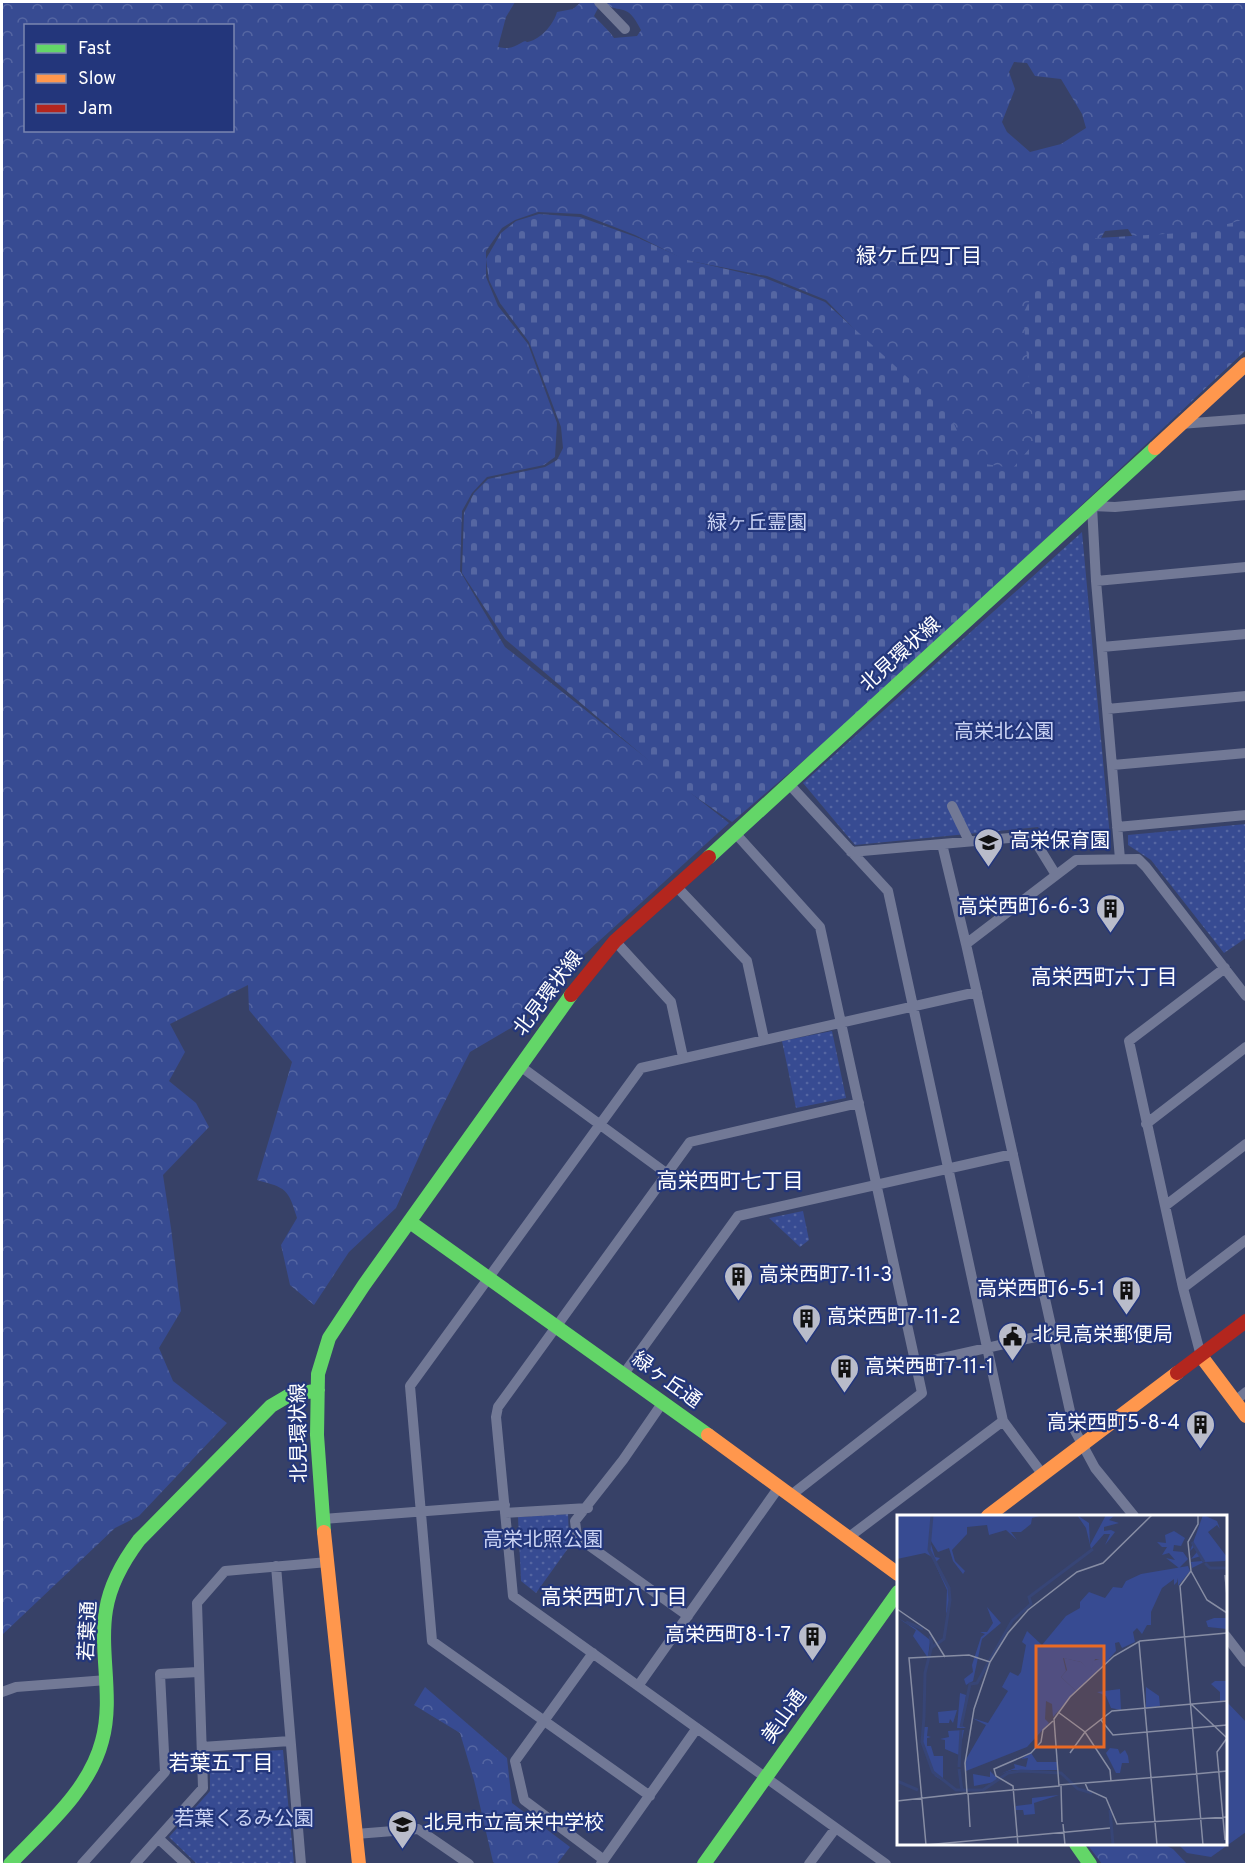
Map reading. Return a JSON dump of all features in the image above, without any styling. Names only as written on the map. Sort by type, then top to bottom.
[{"type":"street","points":[[599,2],[625,29]]},
{"type":"street","name":"北見環状線","points":[[359,1864],[322,1519],[317,1435],[319,1367],[329,1338],[364,1284],[575,989],[615,941],[736,834],[788,783],[1246,364]]},
{"type":"street","points":[[1180,424],[1246,419]]},
{"type":"street","points":[[1120,859],[1096,581],[1092,506],[1115,507],[1246,495]]},
{"type":"street","points":[[1096,581],[1246,567]]},
{"type":"street","points":[[1102,647],[1246,634]]},
{"type":"street","points":[[1107,709],[1246,696]]},
{"type":"street","points":[[1113,765],[1246,753]]},
{"type":"street","points":[[788,783],[888,891],[1003,1421],[1043,1475]]},
{"type":"street","points":[[952,806],[969,841]]},
{"type":"street","points":[[1117,826],[1246,815]]},
{"type":"street","points":[[638,1686],[688,1616],[784,1491],[922,1393],[878,1185],[819,927],[736,834]]},
{"type":"street","points":[[851,852],[1032,836],[1056,875]]},
{"type":"street","points":[[942,844],[1074,1430],[1095,1468],[1133,1515]]},
{"type":"street","points":[[966,944],[1076,860],[1138,859],[1246,996]]},
{"type":"street","points":[[676,886],[747,961],[764,1039]]},
{"type":"street","points":[[615,941],[671,1002],[683,1057]]},
{"type":"street","points":[[1225,968],[1129,1041],[1183,1288],[1201,1356],[1241,1397],[1246,1416]]},
{"type":"street","points":[[650,1796],[432,1641],[410,1386],[641,1068],[977,992]]},
{"type":"street","points":[[1146,1124],[1246,1047]]},
{"type":"street","points":[[520,1066],[666,1173]]},
{"type":"street","points":[[859,1103],[690,1142],[498,1407],[496,1417],[513,1596],[886,1864]]},
{"type":"street","points":[[1165,1206],[1246,1144]]},
{"type":"street","points":[[623,1375],[738,1216],[1013,1154]]},
{"type":"street","name":"緑ヶ丘通","points":[[410,1222],[663,1402],[897,1573]]},
{"type":"street","points":[[1183,1288],[1246,1240]]},
{"type":"street","points":[[989,1515],[1246,1321]]},
{"type":"street","points":[[916,1364],[1053,1333]]},
{"type":"street","name":"若葉通","points":[[10,1864],[86,1779],[98,1755],[105,1731],[108,1708],[105,1626],[107,1606],[114,1584],[129,1553],[271,1406],[288,1396],[318,1390]]},
{"type":"street","points":[[663,1402],[588,1508],[575,1521],[577,1537],[688,1616]]},
{"type":"street","points":[[849,1537],[1003,1421]]},
{"type":"street","points":[[322,1519],[421,1510],[588,1508]]},
{"type":"street","points":[[135,1864],[203,1788],[196,1603],[225,1571],[328,1562]]},
{"type":"street","points":[[276,1566],[301,1864]]},
{"type":"street","name":"美山通","points":[[704,1864],[897,1593]]},
{"type":"street","points":[[1227,1637],[1246,1662]]},
{"type":"street","points":[[593,1653],[515,1761],[524,1800],[603,1862],[697,1728]]},
{"type":"street","points":[[82,1864],[165,1772],[160,1674],[198,1672]]},
{"type":"street","points":[[2,1692],[16,1687],[107,1680]]},
{"type":"street","points":[[202,1747],[290,1741]]},
{"type":"street","points":[[356,1834],[418,1829],[469,1864]]},
{"type":"street","points":[[809,1864],[835,1829]]},
{"type":"street","points":[[159,1839],[186,1864]]},
{"type":"street","points":[[1078,1845],[1090,1864]]},
{"type":"green space","points":[[2,2],[515,2],[506,17],[498,47],[508,48],[540,36],[553,21],[557,12],[573,9],[581,2],[595,3],[598,8],[594,16],[614,38],[637,36],[641,30],[627,12],[602,2],[1246,2],[1246,220],[1199,233],[1133,237],[1128,229],[1105,231],[1100,240],[1037,442],[1013,478],[909,541],[921,398],[826,300],[767,276],[685,260],[635,235],[581,214],[538,212],[515,220],[502,228],[486,251],[486,277],[498,306],[528,344],[557,423],[555,457],[544,465],[487,477],[472,493],[462,511],[460,571],[505,647],[729,823],[555,981],[511,1028],[470,1052],[433,1125],[396,1208],[349,1252],[314,1305],[290,1285],[281,1245],[297,1218],[291,1201],[280,1188],[257,1180],[292,1062],[249,1010],[248,985],[170,1024],[185,1052],[169,1081],[196,1103],[209,1127],[163,1175],[181,1311],[159,1348],[173,1381],[227,1423],[139,1516],[115,1528],[2,1635]],"holes":[[[1014,62],[1027,63],[1035,76],[1061,79],[1082,114],[1086,128],[1061,144],[1030,152],[1007,132],[1002,122],[1015,89],[1009,72]]]},
{"type":"green space","name":"緑ヶ丘霊園","points":[[539,214],[580,217],[636,237],[687,260],[765,278],[825,302],[951,417],[971,462],[1013,468],[1035,442],[1023,314],[1045,269],[1081,239],[1198,232],[1246,219],[1246,350],[879,696],[732,822],[673,781],[505,639],[462,573],[464,513],[474,493],[488,479],[545,467],[557,460],[563,448],[561,427],[529,342],[500,303],[489,280],[486,259],[501,233],[516,221]]},
{"type":"green space","name":"高栄北公園","points":[[1082,532],[1111,848],[1057,850],[1038,827],[855,845],[803,783]]},
{"type":"green space","points":[[1246,824],[1246,938],[1224,953],[1151,860],[1128,845],[1128,835]]},
{"type":"green space","points":[[832,1031],[846,1098],[796,1108],[782,1041]]},
{"type":"green space","points":[[803,1211],[809,1240],[800,1247],[769,1218]]},
{"type":"green space","name":"高栄北照公園","points":[[568,1514],[569,1536],[574,1540],[536,1593],[521,1581],[518,1517]]},
{"type":"green space","points":[[425,1687],[507,1758],[512,1803],[570,1847],[557,1864],[496,1864],[493,1862],[474,1780],[460,1733],[414,1705]]},
{"type":"green space","points":[[1227,1702],[1246,1722],[1246,1832],[1211,1857],[1187,1853],[1179,1845],[1227,1845]]},
{"type":"green space","name":"若葉くるみ公園","points":[[283,1750],[294,1864],[197,1864],[169,1837],[210,1791],[210,1754]]},
{"type":"green space","points":[[1088,1845],[1165,1845],[1173,1849],[1187,1864],[1102,1864]]},
{"type":"traffic: fast","points":[[709,857],[1155,448]]},
{"type":"traffic: fast","points":[[324,1532],[317,1435],[318,1374],[329,1338],[364,1285],[571,995]]},
{"type":"traffic: fast","points":[[410,1222],[708,1435]]},
{"type":"traffic: fast","points":[[10,1864],[64,1808],[96,1759],[102,1741],[107,1708],[104,1643],[106,1610],[114,1582],[128,1556],[139,1540],[271,1406],[288,1396],[318,1390]]},
{"type":"traffic: fast","points":[[704,1864],[897,1593]]},
{"type":"traffic: fast","points":[[1077,1845],[1090,1864]]},
{"type":"traffic: slow","points":[[1155,448],[1246,364]]},
{"type":"traffic: slow","points":[[1201,1356],[1246,1416]]},
{"type":"traffic: slow","points":[[989,1515],[1177,1373]]},
{"type":"traffic: slow","points":[[708,1435],[897,1573]]},
{"type":"traffic: slow","points":[[324,1532],[359,1864]]},
{"type":"traffic: jam","points":[[571,995],[615,941],[709,857]]},
{"type":"traffic: jam","points":[[1177,1373],[1246,1321]]},
{"type":"place","name":"高栄保育園","points":[[989,868]]},
{"type":"place","name":"高栄西町6-6-3","points":[[1111,934]]},
{"type":"place","name":"高栄西町7-11-3","points":[[738,1302]]},
{"type":"place","name":"高栄西町6-5-1","points":[[1126,1316]]},
{"type":"place","name":"高栄西町7-11-2","points":[[806,1344]]},
{"type":"place","name":"北見高栄郵便局","points":[[1012,1362]]},
{"type":"place","name":"高栄西町7-11-1","points":[[844,1394]]},
{"type":"place","name":"高栄西町5-8-4","points":[[1201,1450]]},
{"type":"place","name":"高栄西町8-1-7","points":[[812,1662]]},
{"type":"place","name":"北見市立高栄中学校","points":[[403,1850]]},
{"type":"district","name":"緑ケ丘四丁目","points":[[919,257]]},
{"type":"district","name":"高栄西町六丁目","points":[[1104,978]]},
{"type":"district","name":"高栄西町七丁目","points":[[730,1182]]},
{"type":"district","name":"高栄西町八丁目","points":[[614,1598]]},
{"type":"district","name":"若葉五丁目","points":[[221,1764]]}]
